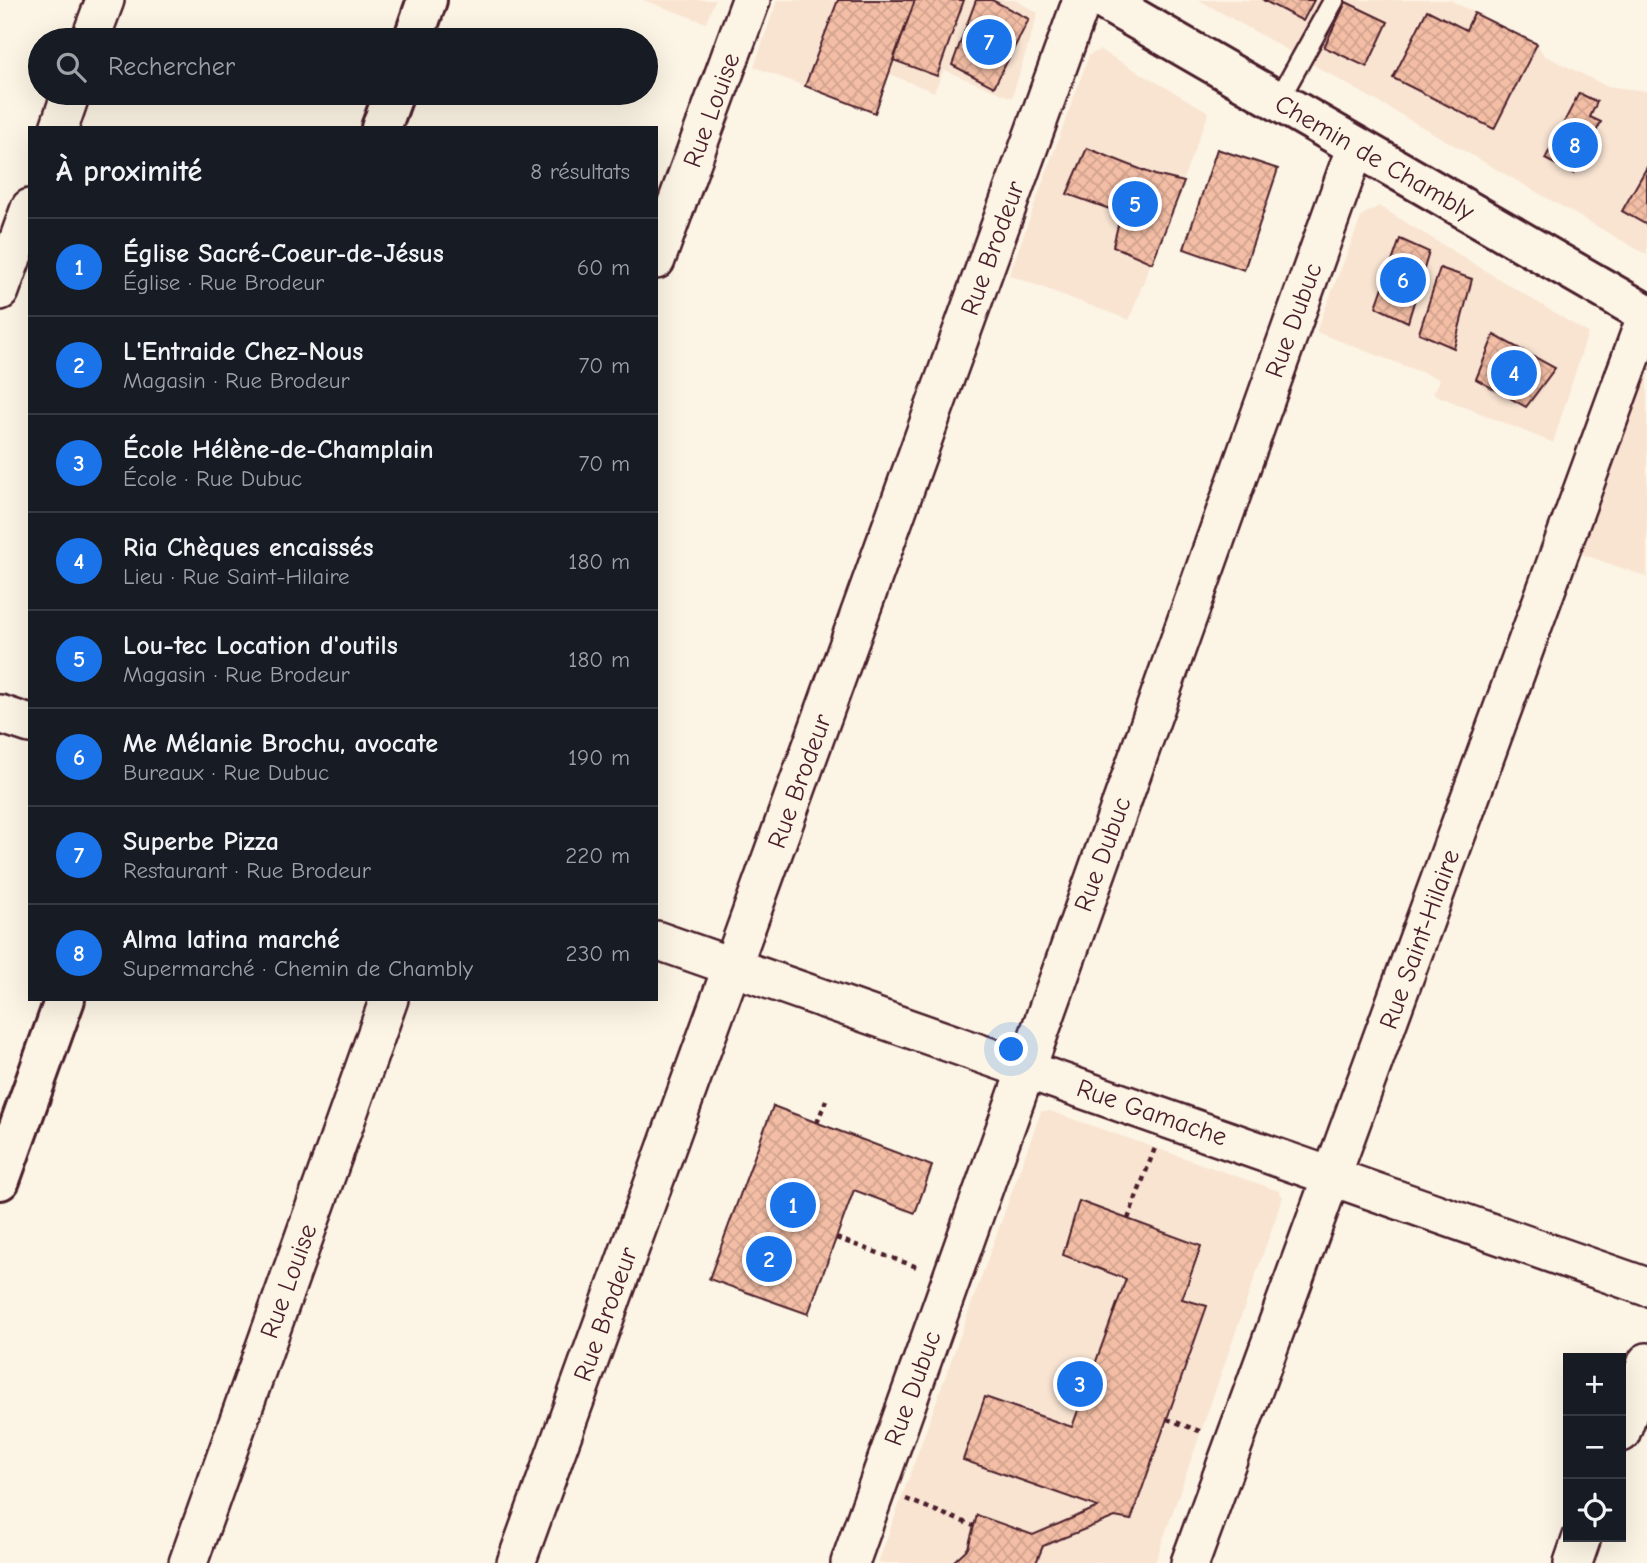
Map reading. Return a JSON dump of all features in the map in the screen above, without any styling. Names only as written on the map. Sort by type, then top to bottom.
[{"type":"main road","points":[[418,28],[428,0]]},
{"type":"main road","name":"Chemin de Chambly","points":[[1103,0],[1647,314]]},
{"type":"main road","points":[[382,126],[390,105]]},
{"type":"main road","points":[[0,1180],[64,1001]]},
{"type":"street","points":[[94,28],[105,0]]},
{"type":"street","name":"Rue Louise","points":[[658,255],[751,0]]},
{"type":"street","name":"Rue Brodeur","points":[[516,1563],[1082,0]]},
{"type":"street","points":[[60,126],[67,105]]},
{"type":"street","name":"Rue Dubuc","points":[[850,1563],[1356,146]]},
{"type":"street","points":[[0,291],[28,214]]},
{"type":"street","name":"Rue Saint-Hilaire","points":[[1190,1563],[1647,314]]},
{"type":"street","points":[[0,714],[28,723]]},
{"type":"street","name":"Rue Gamache","points":[[658,941],[1026,1067],[1647,1287]]},
{"type":"street","name":"Rue Louise","points":[[188,1563],[387,1001]]},
{"type":"street","points":[[1626,1419],[1647,1362]]},
{"type":"street","points":[[1573,1563],[1580,1542]]},
{"type":"lane","points":[[1278,101],[1334,0]]},
{"type":"path","points":[[817,1123],[826,1100]]},
{"type":"path","points":[[1128,1219],[1167,1117]]},
{"type":"path","points":[[836,1238],[951,1279]]},
{"type":"path","points":[[877,1488],[974,1526]]},
{"type":"shaded area","points":[[643,0],[715,0],[706,23]]},
{"type":"shaded area","points":[[777,0],[1015,0],[1038,13],[1012,98],[944,70],[934,92],[889,74],[875,113],[754,67]]},
{"type":"shaded area","points":[[1199,0],[1450,0],[1537,44],[1544,55],[1606,86],[1647,91],[1647,255]]},
{"type":"shaded area","points":[[1100,50],[1209,112],[1129,320],[1009,275],[1089,55]]},
{"type":"shaded area","points":[[1379,206],[1588,333],[1553,443],[1433,394],[1439,379],[1316,332],[1362,215]]},
{"type":"shaded area","points":[[1647,373],[1647,577],[1576,552],[1639,376]]},
{"type":"shaded area","points":[[1041,1111],[1050,1111],[1279,1191],[1283,1197],[1155,1563],[878,1563]]},
{"type":"building","points":[[838,0],[915,0],[875,113],[805,86]]},
{"type":"building","points":[[915,0],[964,0],[937,76],[893,60]]},
{"type":"building","points":[[976,0],[992,0],[1029,19],[994,87],[952,65]]},
{"type":"building","points":[[1263,0],[1314,0],[1303,21]]},
{"type":"building","points":[[1346,2],[1388,22],[1367,67],[1324,47]]},
{"type":"building","points":[[1427,10],[1466,30],[1474,13],[1537,44],[1494,129],[1393,78]]},
{"type":"building","points":[[1579,93],[1597,102],[1590,117],[1601,122],[1574,174],[1545,159]]},
{"type":"building","points":[[1087,148],[1155,175],[1184,182],[1152,263],[1113,246],[1121,213],[1067,194]]},
{"type":"building","points":[[1217,149],[1278,169],[1244,270],[1184,249]]},
{"type":"building","points":[[1647,167],[1647,225],[1622,211]]},
{"type":"building","points":[[1400,239],[1429,252],[1408,322],[1376,307]]},
{"type":"building","points":[[1440,268],[1472,279],[1454,348],[1419,333]]},
{"type":"building","points":[[1494,335],[1555,368],[1526,407],[1476,379]]},
{"type":"building","points":[[773,1106],[932,1166],[915,1213],[854,1190],[808,1314],[709,1279]]},
{"type":"building","points":[[1079,1201],[1201,1246],[1182,1299],[1207,1306],[1131,1520],[1115,1517],[1043,1546],[1036,1563],[952,1563],[968,1548],[977,1515],[1033,1535],[1098,1507],[963,1460],[985,1397],[1072,1427],[1126,1279],[1063,1255]]},
{"type":"place","name":"Superbe Pizza","points":[[989,42]]},
{"type":"place","name":"Alma latina marché","points":[[1575,145]]},
{"type":"place","name":"Lou-tec Location d'outils","points":[[1135,204]]},
{"type":"place","name":"Me Mélanie Brochu, avocate","points":[[1403,280]]},
{"type":"place","name":"Ria Chèques encaissés","points":[[1514,373]]},
{"type":"place","name":"Église Sacré-Coeur-de-Jésus","points":[[793,1205]]},
{"type":"place","name":"L'Entraide Chez-Nous","points":[[769,1259]]},
{"type":"place","name":"École Hélène-de-Champlain","points":[[1080,1384]]}]
